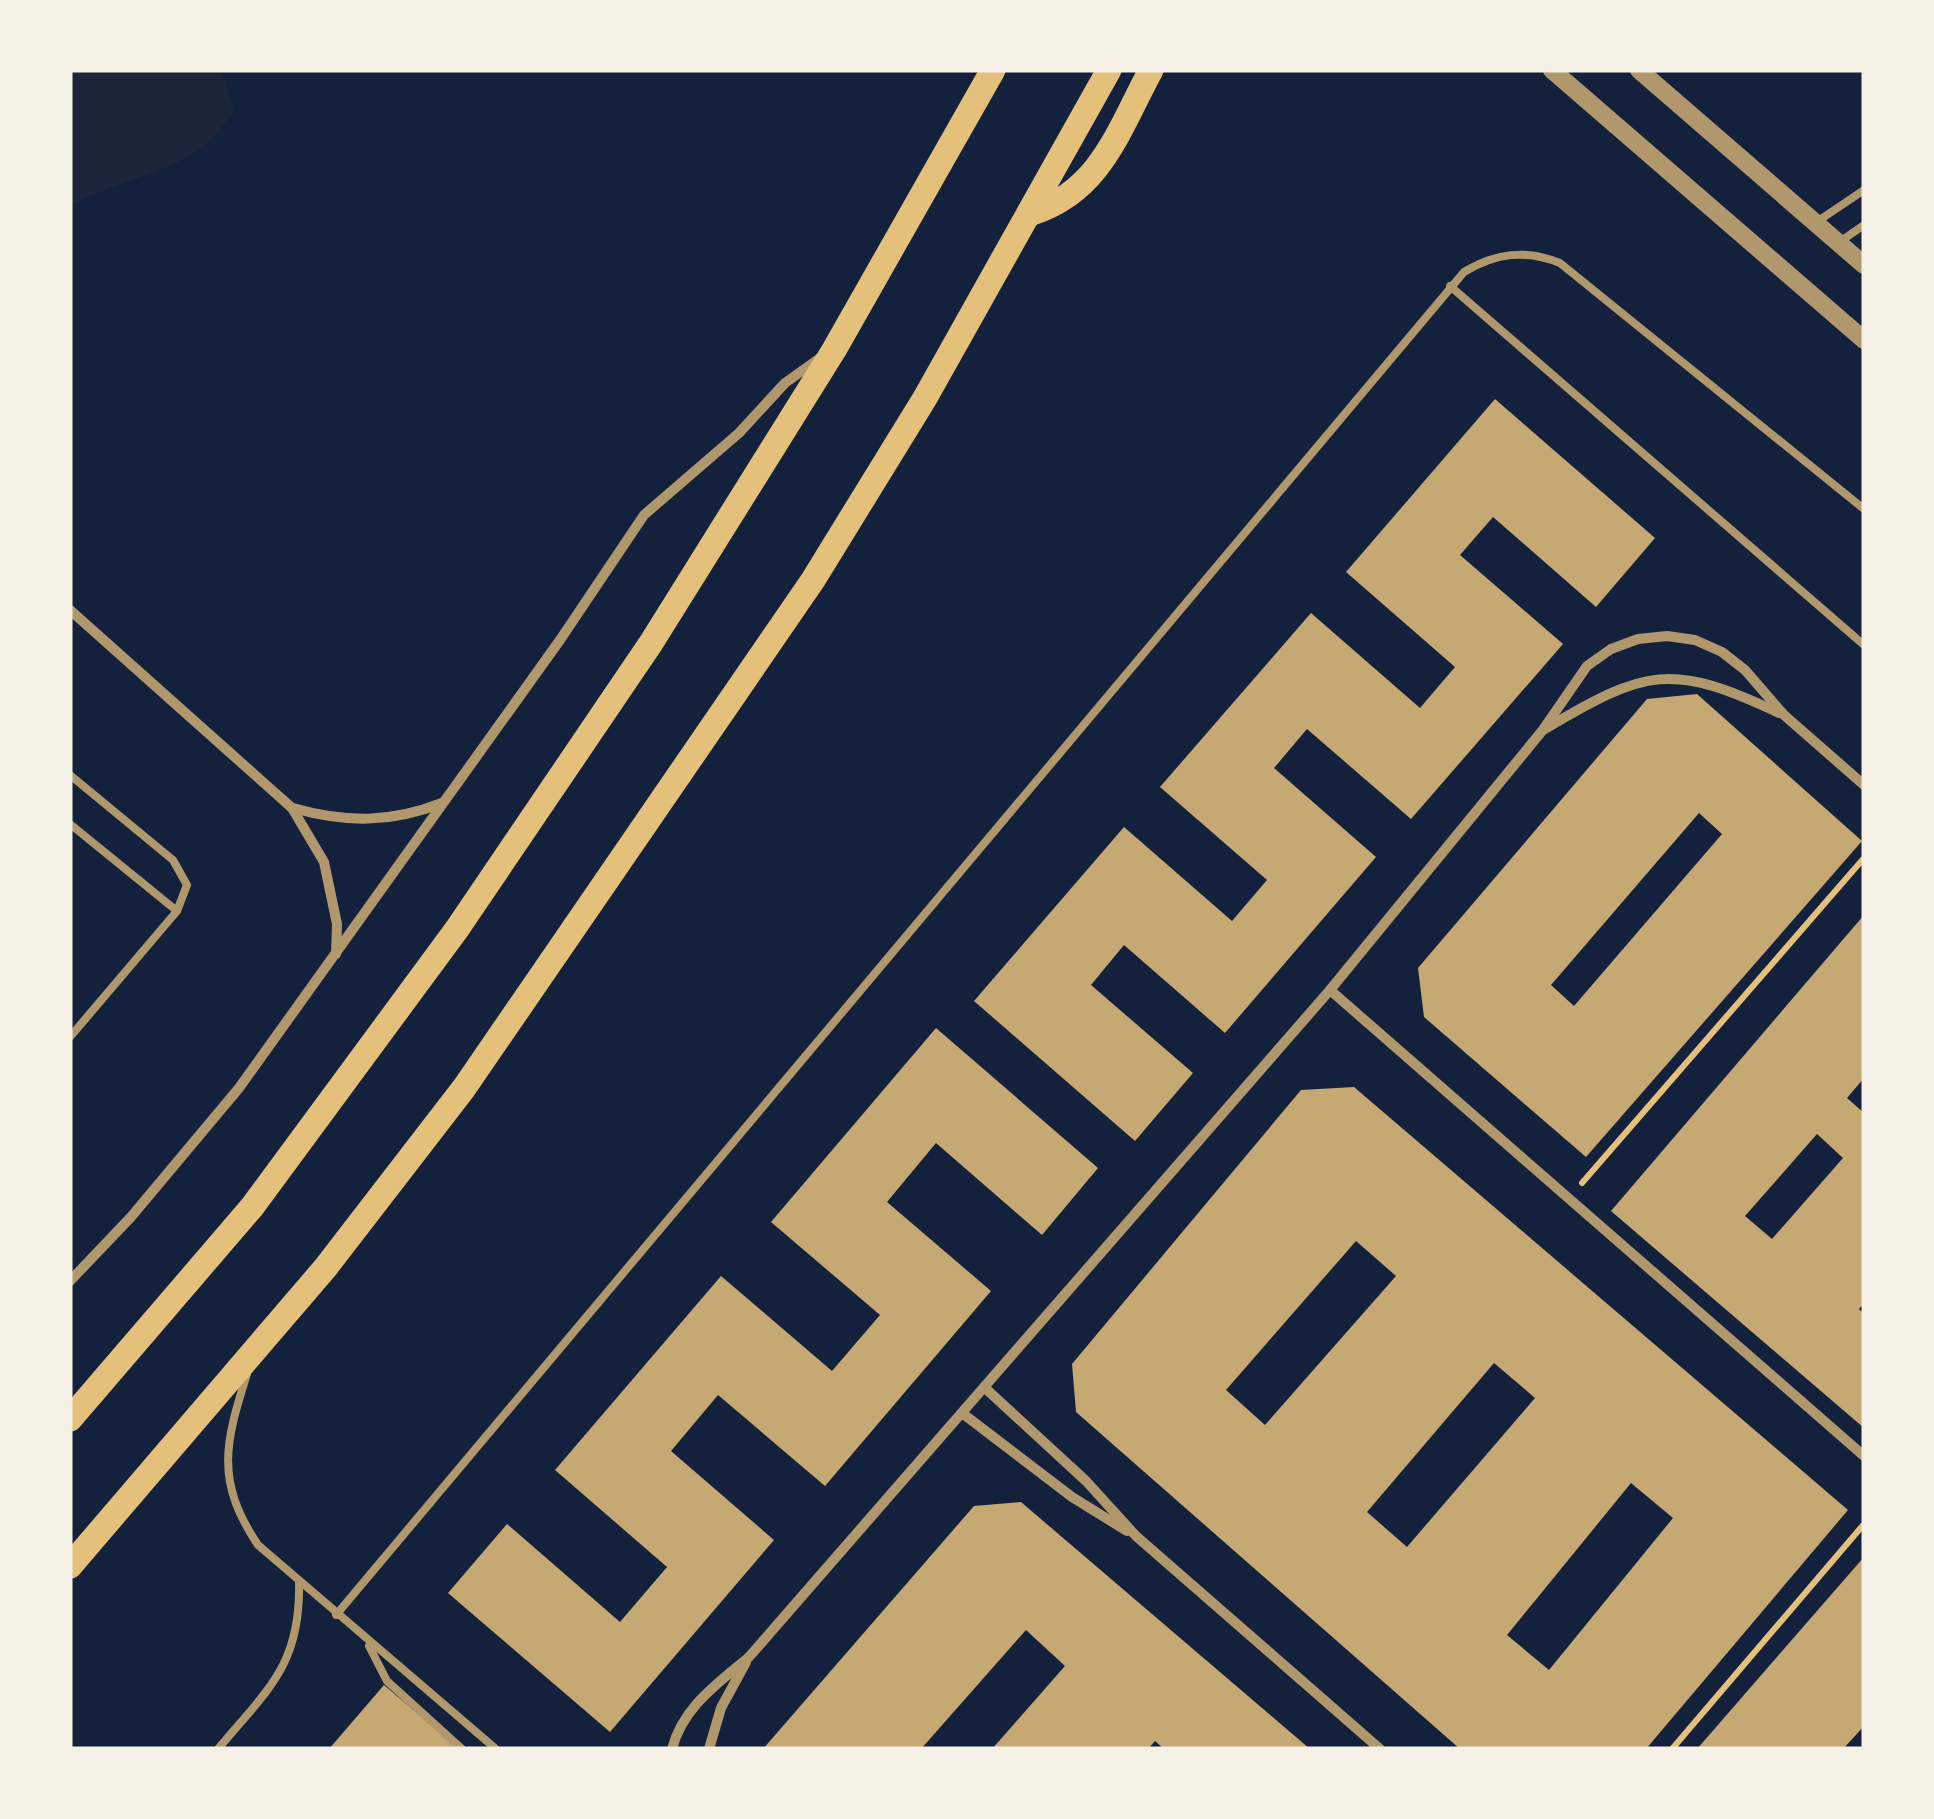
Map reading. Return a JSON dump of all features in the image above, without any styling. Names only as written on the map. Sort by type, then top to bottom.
[{"type":"main road","points":[[70,1420],[252,1207],[457,929],[651,643],[834,350],[994,70]]},
{"type":"main road","points":[[70,1566],[253,1354],[464,1088],[802,596],[1032,213],[1109,70]]},
{"type":"main road","points":[[1032,213],[1076,193],[1094,175],[1151,70]]},
{"type":"street","points":[[1552,70],[1864,340]]},
{"type":"street","points":[[1639,70],[1864,265]]},
{"type":"street","points":[[70,1281],[198,1140],[336,955],[644,515],[739,433],[785,383],[834,350]]},
{"type":"street","points":[[70,610],[292,808],[324,862],[337,924],[336,955]]},
{"type":"street","points":[[672,1749],[687,1715],[703,1696],[749,1657],[1330,990],[1542,730],[1587,666],[1611,649],[1638,639],[1667,636],[1695,640],[1722,652],[1745,670],[1784,716],[1864,785]]},
{"type":"street","points":[[1542,730],[1611,690],[1642,680],[1674,677],[1707,682],[1784,716]]},
{"type":"street","points":[[292,808],[369,820],[416,814],[444,802]]},
{"type":"street","points":[[1330,990],[1864,1456]]},
{"type":"street","points":[[984,1388],[1086,1481],[1136,1536],[1380,1749]]},
{"type":"street","points":[[962,1413],[1072,1497],[1136,1536]]},
{"type":"street","points":[[710,1749],[721,1708],[749,1657]]},
{"type":"lane","points":[[1816,223],[1864,190]]},
{"type":"lane","points":[[1838,243],[1864,225]]},
{"type":"lane","points":[[336,1615],[1464,272],[1501,255],[1542,256],[1560,263],[1864,509]]},
{"type":"lane","points":[[1450,286],[1864,645]]},
{"type":"lane","points":[[70,775],[183,871],[187,885],[176,911],[70,1036]]},
{"type":"lane","points":[[70,824],[176,911]]},
{"type":"lane","points":[[253,1354],[226,1450],[228,1484],[238,1516],[258,1545],[496,1749]]},
{"type":"lane","points":[[218,1749],[290,1657],[298,1634],[300,1582]]},
{"type":"lane","points":[[368,1643],[387,1681],[462,1749]]},
{"type":"path","points":[[1568,1199],[1864,858]]},
{"type":"path","points":[[1672,1749],[1864,1524]]},
{"type":"shaded area","points":[[70,70],[221,70],[234,109],[218,131],[181,160],[70,206]]},
{"type":"building","points":[[1495,399],[1655,538],[1596,607],[1493,517],[1460,555],[1563,644],[1411,819],[1307,729],[1274,768],[1376,857],[1225,1033],[1124,945],[1091,985],[1193,1073],[1135,1141],[974,1001],[1124,827],[1232,921],[1267,880],[1160,787],[1311,613],[1420,708],[1455,667],[1346,572]]},
{"type":"building","points":[[1697,694],[1862,841],[1586,1157],[1424,1017],[1418,968],[1647,699]],"holes":[[[1699,813],[1722,834],[1574,1006],[1551,985]]]},
{"type":"building","points":[[1864,915],[1864,1078],[1847,1098],[1864,1113],[1864,1303],[1859,1309],[1864,1314],[1864,1428],[1611,1211]],"holes":[[[1817,1134],[1843,1158],[1772,1239],[1745,1216]]]},
{"type":"building","points":[[936,1028],[1098,1168],[1042,1235],[936,1143],[887,1202],[991,1291],[825,1486],[718,1395],[671,1451],[774,1540],[610,1732],[448,1593],[507,1524],[620,1622],[667,1567],[555,1470],[721,1276],[832,1371],[880,1315],[771,1222]]},
{"type":"building","points":[[1354,1087],[1848,1510],[1646,1749],[1460,1749],[1076,1412],[1072,1364],[1301,1090]],"holes":[[[1356,1241],[1396,1276],[1265,1425],[1226,1390]],[[1494,1363],[1535,1398],[1407,1547],[1367,1512]],[[1631,1483],[1673,1518],[1549,1670],[1507,1635]]]},
{"type":"building","points":[[1021,1502],[1310,1749],[1164,1749],[1155,1741],[1148,1749],[992,1749],[1065,1666],[1026,1630],[921,1749],[763,1749],[974,1506]]},
{"type":"building","points":[[1864,1557],[1864,1726],[1843,1749],[1697,1749]]},
{"type":"building","points":[[384,1685],[459,1749],[329,1749]]}]
